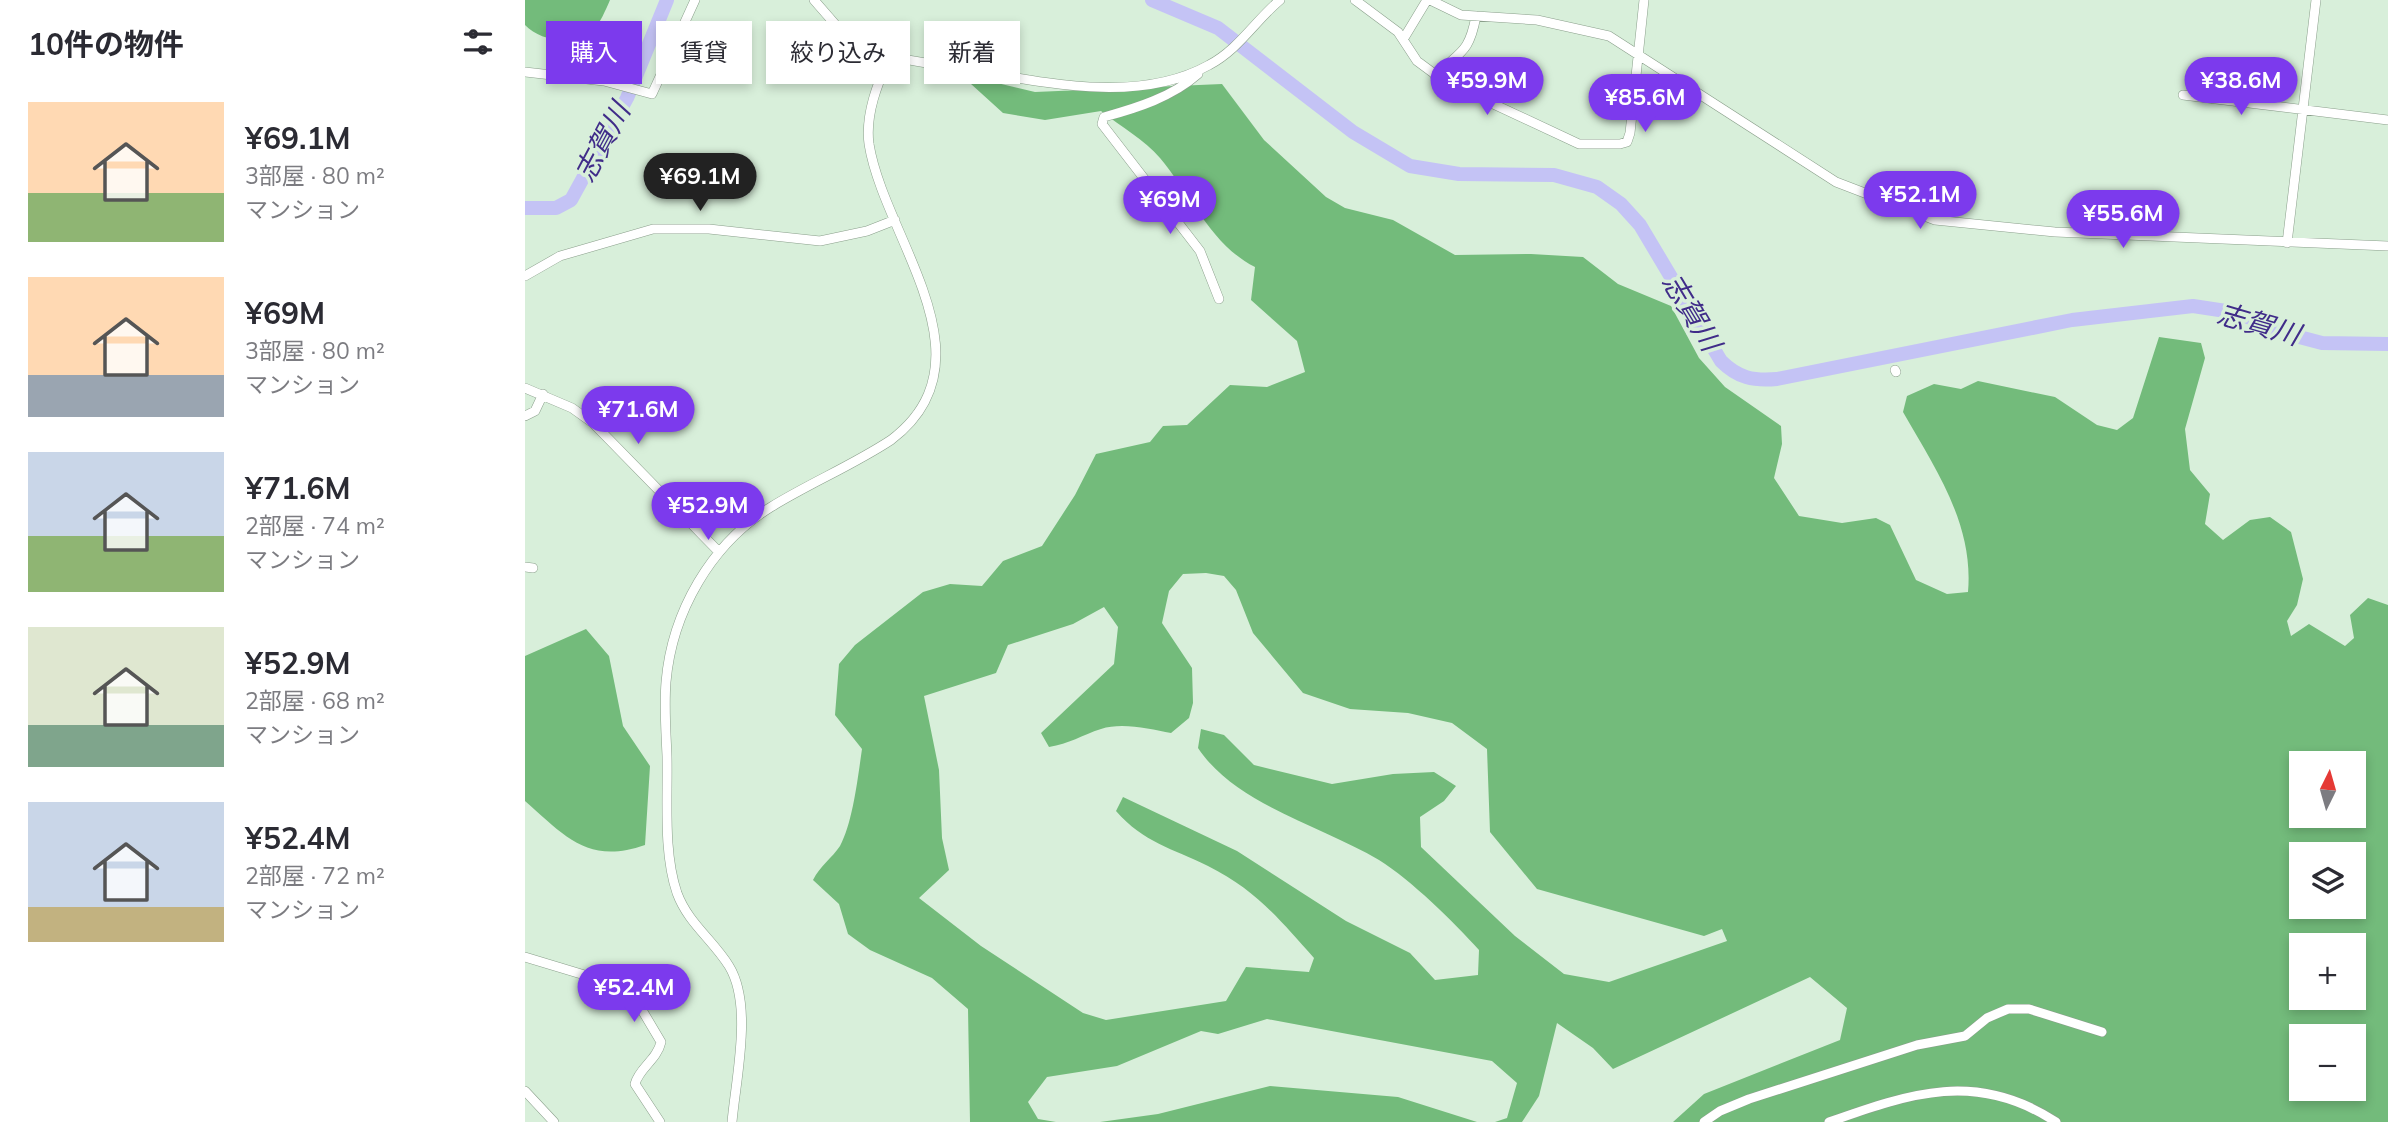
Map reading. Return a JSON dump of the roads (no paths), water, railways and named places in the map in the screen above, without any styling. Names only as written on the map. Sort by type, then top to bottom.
[{"type":"street","points":[[525,72],[615,84],[652,94],[695,0]]},
{"type":"street","points":[[814,0],[832,21]]},
{"type":"street","points":[[1219,299],[1200,251],[1102,124],[1104,117],[1138,108],[1172,92],[1231,50],[1280,0]]},
{"type":"street","points":[[1355,0],[1403,38],[1417,61],[1435,76],[1579,144],[1624,144],[1630,133],[1644,0]]},
{"type":"street","points":[[1403,38],[1428,0],[1457,13],[1537,20],[1609,36],[1836,182],[1935,220],[2055,232],[2388,246]]},
{"type":"street","points":[[2287,243],[2316,0]]},
{"type":"street","points":[[1435,76],[1464,53],[1472,36],[1476,16]]},
{"type":"street","points":[[910,60],[1077,87],[1126,86],[1201,69]]},
{"type":"street","points":[[732,1122],[741,1001],[730,967],[689,917],[675,886],[671,854],[666,705],[670,653],[684,608],[719,552],[739,531],[771,507],[891,440],[908,425],[920,408],[934,371],[936,340],[929,307],[874,162],[869,136],[874,98],[879,84]]},
{"type":"street","points":[[2183,95],[2388,120]]},
{"type":"street","points":[[525,276],[560,256],[653,229],[709,229],[820,241],[867,231],[895,220]]},
{"type":"street","points":[[525,388],[582,414],[606,435],[719,552]]},
{"type":"street","points":[[525,416],[535,411],[543,394]]},
{"type":"street","points":[[525,957],[571,973],[602,978],[642,1010],[661,1042],[657,1054],[638,1076],[635,1084],[660,1122]]},
{"type":"street","points":[[1704,1122],[1720,1111],[1749,1099],[1917,1045],[1965,1036],[1987,1018],[2008,1009],[2029,1009],[2102,1032]]},
{"type":"street","points":[[1829,1122],[1917,1093],[1949,1090],[2004,1096],[2056,1122]]},
{"type":"street","points":[[525,1091],[554,1122]]},
{"type":"waterway","name":"志賀川","points":[[525,208],[556,208],[571,200],[627,98],[667,0]]},
{"type":"waterway","name":"志賀川","points":[[1152,0],[1218,28],[1353,132],[1410,166],[1459,174],[1554,175],[1597,187],[1621,204],[1640,225],[1721,361],[1746,377],[1777,379],[2072,320],[2193,306],[2239,313],[2284,333],[2322,343],[2388,344]]}]
